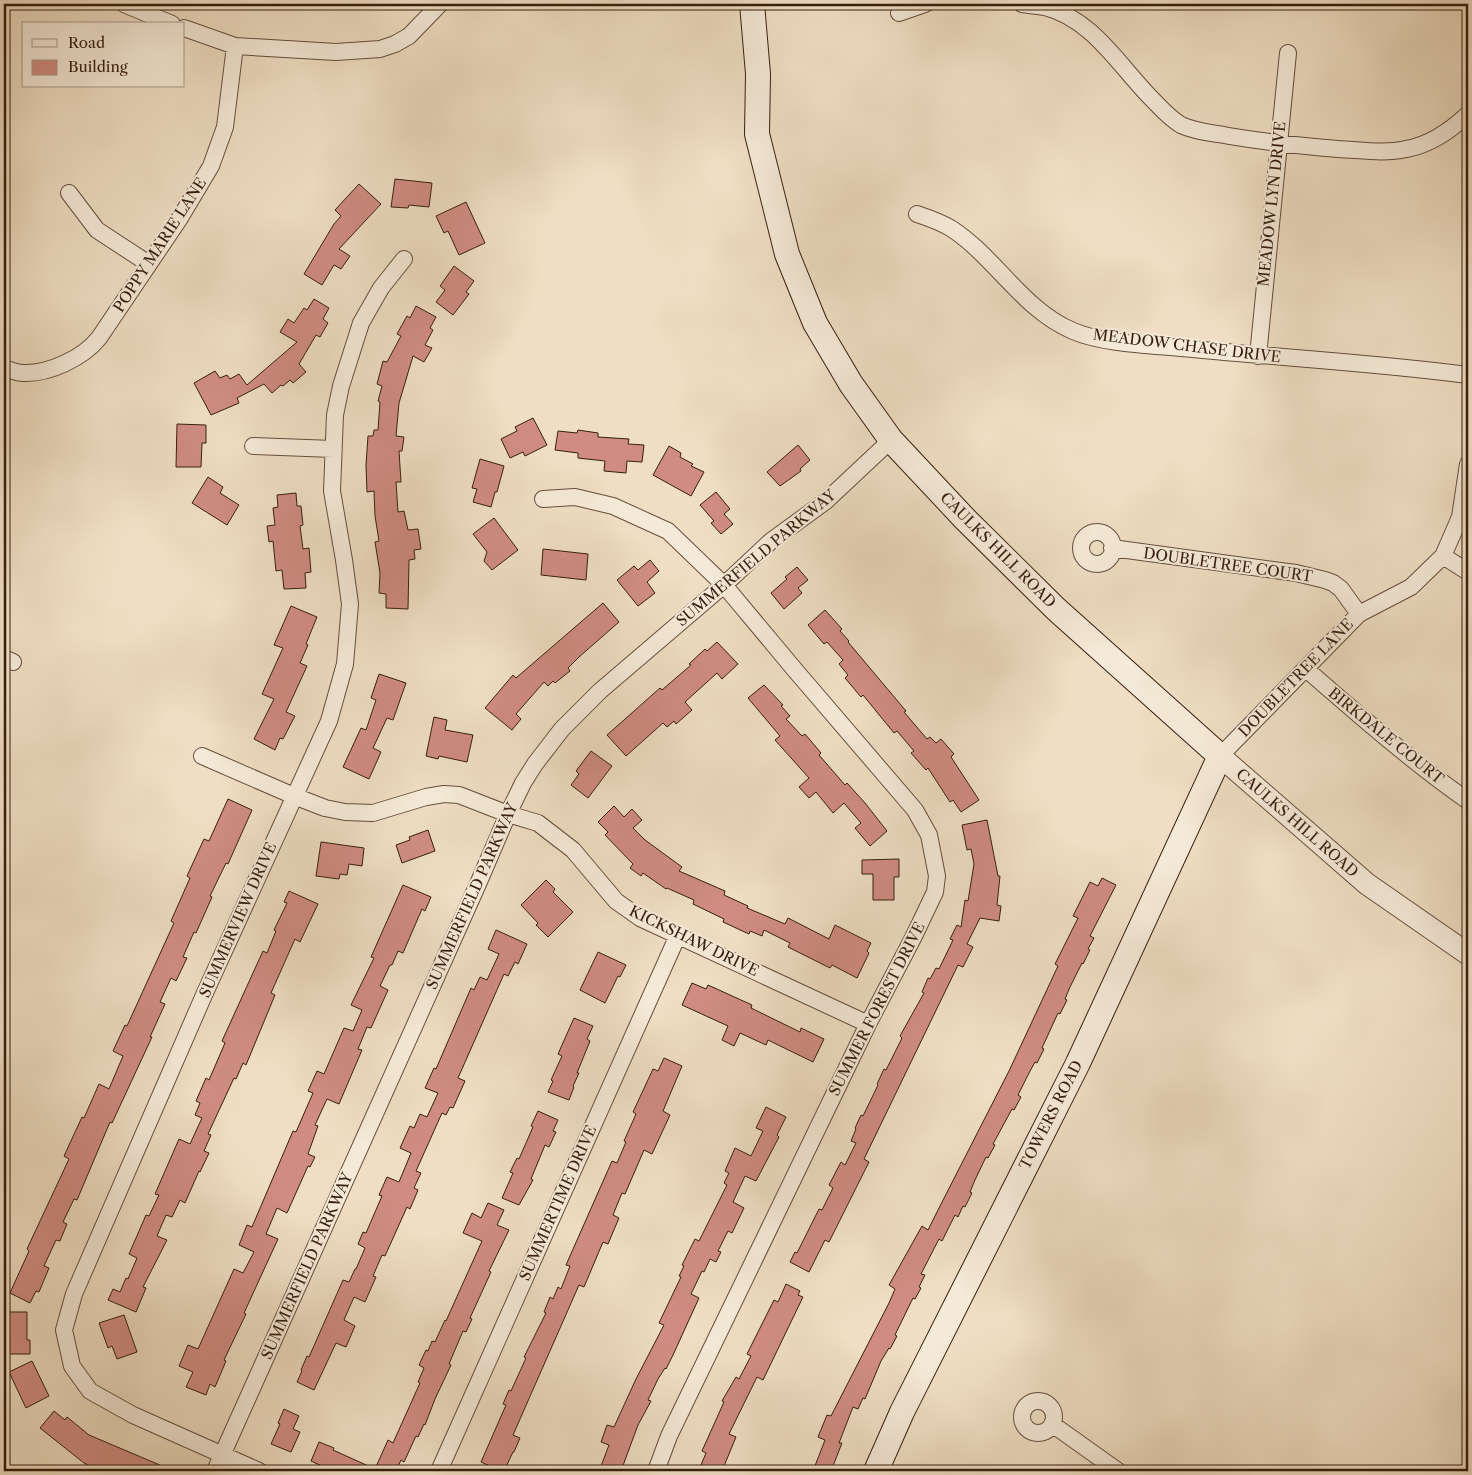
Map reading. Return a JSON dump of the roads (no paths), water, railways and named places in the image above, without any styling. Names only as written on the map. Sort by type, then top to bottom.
[{"type":"main road","name":"CAULKS HILL ROAD","points":[[752,4],[758,74],[757,134],[787,254],[815,323],[851,384],[892,440],[965,519],[1056,609],[1220,756]]},
{"type":"main road","name":"TOWERS ROAD","points":[[876,1471],[902,1412],[1078,1063],[1220,756]]},
{"type":"street","points":[[124,4],[167,22]]},
{"type":"street","points":[[185,28],[236,46],[336,52],[380,49],[395,44],[409,36],[440,4]]},
{"type":"street","points":[[899,14],[925,4]]},
{"type":"street","points":[[1022,4],[1045,8],[1067,16],[1088,30],[1102,43],[1154,102],[1181,124],[1196,131],[1278,144],[1387,152],[1406,150],[1426,144],[1468,114]]},
{"type":"street","name":"POPPY MARIE LANE","points":[[4,368],[22,373],[45,370],[70,362],[91,348],[120,308],[180,218],[211,166],[226,127],[236,46]]},
{"type":"street","name":"MEADOW LYN DRIVE","points":[[1258,356],[1288,53]]},
{"type":"street","points":[[69,192],[97,230],[149,264]]},
{"type":"street","name":"MEADOW CHASE DRIVE","points":[[917,214],[952,229],[973,246],[1030,302],[1059,324],[1073,331],[1120,342],[1423,370],[1468,376]]},
{"type":"street","name":"SUMMERVIEW DRIVE","points":[[259,1471],[133,1415],[90,1391],[72,1366],[64,1330],[74,1294],[204,994],[329,721],[345,664],[350,604],[332,491],[335,415],[341,386],[361,323],[381,288],[404,259]]},
{"type":"street","name":"SUMMERFIELD PARKWAY","points":[[215,1471],[508,814],[535,764],[562,729],[600,691],[724,585],[771,542],[826,501],[892,440]]},
{"type":"street","points":[[253,446],[333,449]]},
{"type":"street","name":"DOUBLETREE LANE","points":[[1220,756],[1359,614],[1411,587],[1443,556],[1460,516],[1468,464]]},
{"type":"street","name":"SUMMER FOREST DRIVE","points":[[543,499],[575,497],[613,506],[661,528],[668,532],[724,585],[915,810],[929,835],[937,876],[935,892],[868,1024],[669,1436],[656,1471]]},
{"type":"street","name":"DOUBLETREE COURT","points":[[1112,548],[1296,573],[1325,580],[1341,589],[1359,614]]},
{"type":"street","points":[[1443,556],[1468,572]]},
{"type":"street","name":"BIRKDALE COURT","points":[[1306,669],[1387,740],[1468,801]]},
{"type":"street","name":"KICKSHAW DRIVE","points":[[202,756],[294,796],[325,808],[345,812],[373,813],[426,797],[444,794],[459,795],[508,814],[538,823],[573,850],[616,901],[640,918],[868,1024]]},
{"type":"street","name":"CAULKS HILL ROAD","points":[[1220,756],[1367,884],[1468,954]]},
{"type":"street","name":"SUMMERTIME DRIVE","points":[[439,1471],[678,935]]},
{"type":"street","points":[[1052,1424],[1118,1471]]}]
